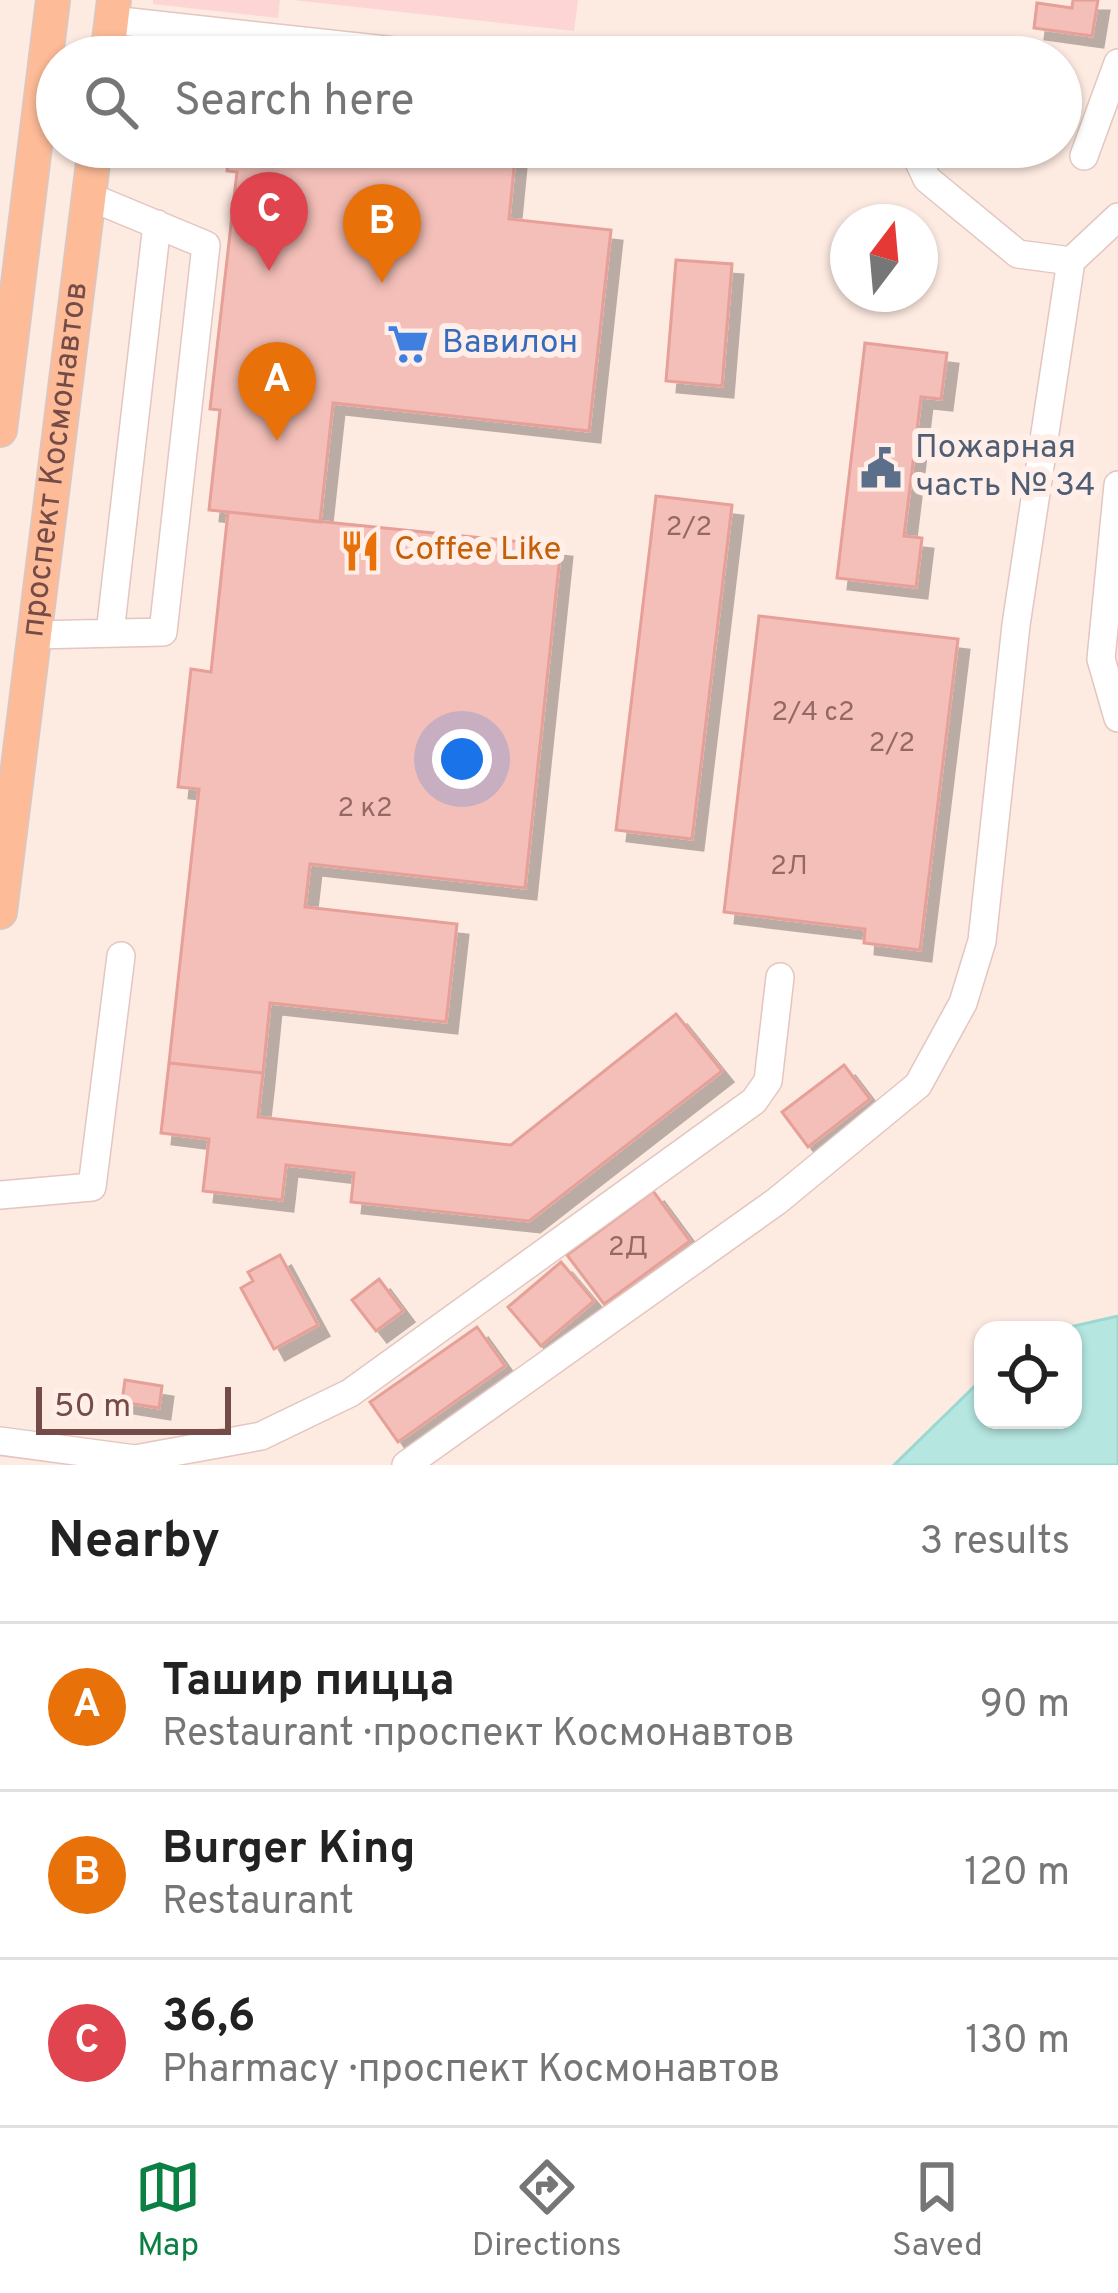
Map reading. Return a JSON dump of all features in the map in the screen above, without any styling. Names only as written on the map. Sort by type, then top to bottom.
[{"type":"main road","name":"проспект Космонавтов","points":[[48,36],[53,0]]},
{"type":"main road","name":"проспект Космонавтов","points":[[0,430],[8,298],[36,113]]},
{"type":"main road","name":"проспект Космонавтов","points":[[0,912],[92,168]]},
{"type":"street","points":[[113,10],[300,36]]},
{"type":"street","points":[[1084,156],[1118,63]]},
{"type":"street","points":[[922,168],[926,179],[1018,254],[1071,261]]},
{"type":"street","points":[[34,635],[163,632],[166,610],[206,244],[88,196]]},
{"type":"street","points":[[406,1465],[777,1201],[918,1085],[963,1003],[982,941],[1016,625],[1071,261],[1118,217]]},
{"type":"street","points":[[110,634],[157,224]]},
{"type":"street","points":[[1118,485],[1101,659],[1118,718]]},
{"type":"street","points":[[0,1196],[92,1187],[121,956]]},
{"type":"street","points":[[118,1460],[261,1436],[350,1393],[754,1101],[768,1081],[780,977]]},
{"type":"street","points":[[0,1442],[45,1457],[211,1465]]},
{"type":"shaded area","points":[[153,0],[280,0],[278,18],[153,4]]},
{"type":"shaded area","points":[[293,0],[578,0],[574,31]]},
{"type":"water","points":[[1118,1316],[1118,1465],[894,1465],[974,1387],[974,1429],[1082,1429],[1082,1324]]},
{"type":"building","points":[[1073,0],[1098,0],[1092,36],[1034,28],[1037,3],[1072,8]]},
{"type":"building","name":"Вавилон","points":[[514,168],[509,219],[611,230],[589,431],[333,403],[320,522],[209,510],[220,410],[210,409],[237,172],[227,171]]},
{"type":"building","points":[[676,260],[732,264],[722,386],[666,381]]},
{"type":"building","name":"Пожарная часть № 34","points":[[865,343],[947,353],[941,399],[921,397],[904,536],[922,538],[916,587],[837,578]]},
{"type":"building","points":[[656,496],[732,505],[692,839],[616,830]]},
{"type":"building","points":[[228,512],[561,546],[525,888],[310,864],[305,907],[457,924],[446,1022],[270,1003],[263,1073],[169,1063],[199,789],[178,787],[191,669],[211,672]]},
{"type":"building","points":[[759,616],[958,639],[920,950],[864,943],[865,929],[724,912]]},
{"type":"building","points":[[676,1014],[722,1071],[529,1221],[351,1202],[354,1173],[286,1165],[282,1200],[203,1191],[209,1139],[161,1133],[169,1063],[263,1073],[258,1117],[511,1145]]},
{"type":"building","points":[[844,1065],[870,1099],[808,1147],[782,1112]]},
{"type":"building","points":[[653,1191],[690,1241],[604,1304],[567,1255]]},
{"type":"building","points":[[280,1255],[318,1325],[274,1349],[241,1288],[253,1281],[248,1272]]},
{"type":"building","points":[[561,1262],[594,1301],[541,1346],[508,1307]]},
{"type":"building","points":[[379,1279],[403,1311],[376,1331],[352,1300]]},
{"type":"building","points":[[477,1327],[505,1366],[398,1442],[370,1402]]},
{"type":"building","points":[[125,1380],[162,1386],[159,1408],[122,1402]]},
{"type":"place","name":"36,6","points":[[269,271]]},
{"type":"place","name":"Burger King","points":[[382,283]]},
{"type":"place","name":"Вавилон","points":[[408,344]]},
{"type":"place","name":"Ташир пицца","points":[[277,441]]},
{"type":"place","name":"Пожарная часть № 34","points":[[881,468]]},
{"type":"place","name":"Coffee Like","points":[[360,551]]}]
